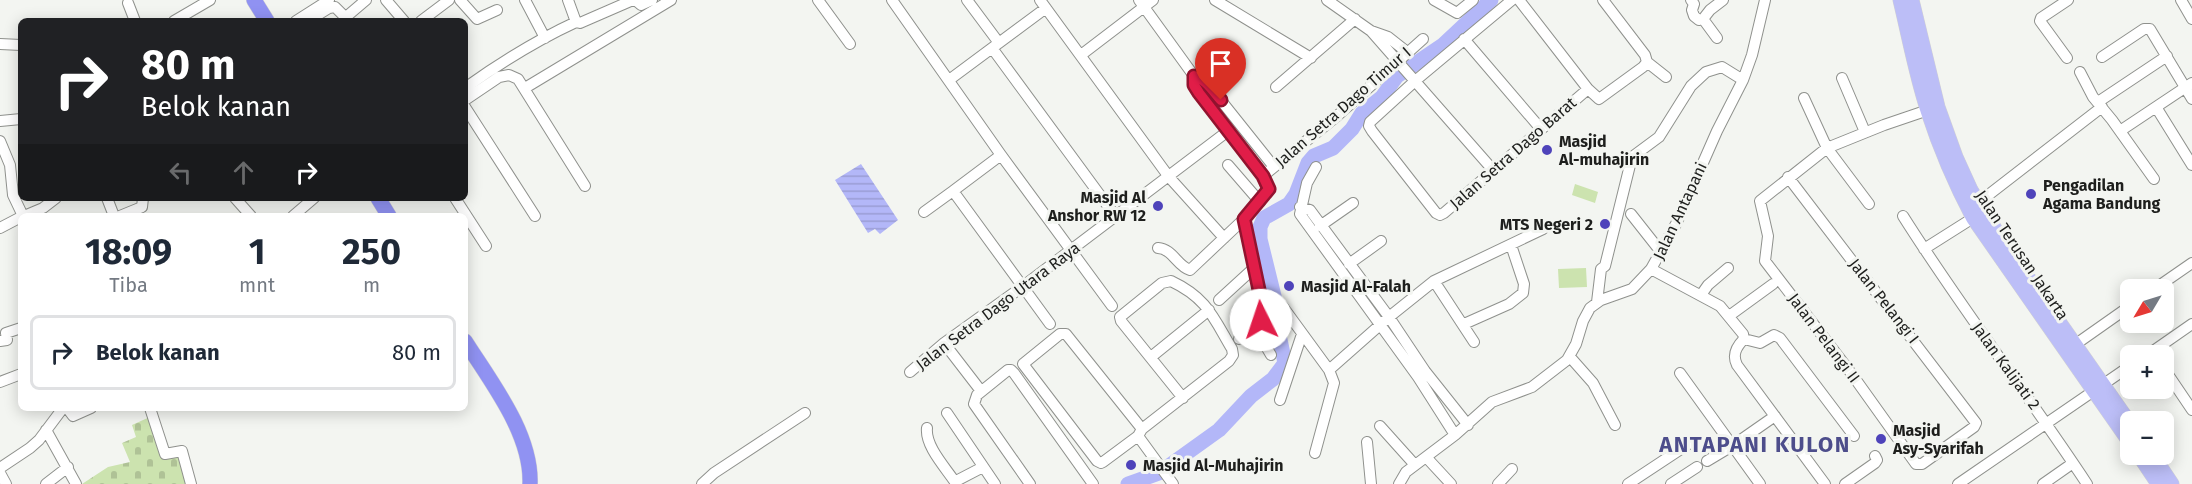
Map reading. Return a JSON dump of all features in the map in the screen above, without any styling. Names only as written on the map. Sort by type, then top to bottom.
[{"type":"highway","points":[[254,0],[265,18]]},
{"type":"highway","points":[[468,346],[522,437],[529,460],[530,484]]},
{"type":"main road","name":"Jalan Terusan Jakarta","points":[[1900,0],[1933,109],[1956,157],[1982,200],[2002,240],[2076,344],[2120,425]]},
{"type":"main road","name":"Jalan Terusan Jakarta","points":[[1912,0],[1945,161],[1973,218],[2099,388],[2120,412]]},
{"type":"main road","points":[[2145,465],[2158,484]]},
{"type":"main road","points":[[2159,465],[2172,484]]},
{"type":"street","points":[[179,18],[210,0]]},
{"type":"street","points":[[301,18],[329,0]]},
{"type":"street","points":[[349,18],[366,0]]},
{"type":"street","points":[[386,0],[401,18]]},
{"type":"street","points":[[425,18],[449,0]]},
{"type":"street","points":[[460,0],[477,19],[497,10]]},
{"type":"street","points":[[525,0],[545,38]]},
{"type":"street","points":[[568,0],[576,22]]},
{"type":"street","points":[[468,86],[504,61],[576,22],[580,23],[634,0],[641,5],[652,0]]},
{"type":"street","points":[[525,88],[671,0]]},
{"type":"street","points":[[818,0],[850,44]]},
{"type":"street","points":[[892,0],[1070,251],[1112,306]]},
{"type":"street","points":[[967,0],[1116,217]]},
{"type":"street","points":[[1215,0],[1311,58]]},
{"type":"street","points":[[1327,0],[1371,31],[1493,170]]},
{"type":"street","points":[[1434,0],[1457,13],[1473,0]]},
{"type":"street","points":[[1412,79],[1512,0]]},
{"type":"street","points":[[1519,0],[1588,89]]},
{"type":"street","points":[[1603,0],[1645,56],[1645,64],[1666,77]]},
{"type":"street","points":[[1703,19],[1723,0]]},
{"type":"street","name":"Jalan Antapani","points":[[1597,302],[1628,291],[1652,269],[1743,80],[1756,41],[1765,0]]},
{"type":"street","points":[[2067,58],[2040,21],[2041,18],[2068,0]]},
{"type":"street","points":[[2181,0],[2192,19]]},
{"type":"street","points":[[1697,1],[1692,10],[1694,16],[1699,20],[1703,19]]},
{"type":"street","points":[[1081,55],[1146,2],[1194,76],[1194,85],[1199,93],[1263,176],[1269,190],[1244,219],[1190,270],[1184,268],[1166,250],[1158,248]]},
{"type":"street","points":[[128,3],[134,18]]},
{"type":"street","points":[[949,80],[996,45],[1043,4],[1169,177],[1224,238]]},
{"type":"street","points":[[313,18],[334,7],[347,18]]},
{"type":"street","points":[[1276,87],[1355,19]]},
{"type":"street","points":[[1703,19],[1717,38]]},
{"type":"street","points":[[2102,57],[2144,29],[2151,31],[2189,86],[2192,99]]},
{"type":"street","points":[[1371,31],[1388,37],[1407,52]]},
{"type":"street","name":"Jalan Setra Dago Timur I","points":[[1263,176],[1399,63],[1407,52],[1423,39]]},
{"type":"street","points":[[1464,39],[1542,129]]},
{"type":"street","points":[[0,44],[18,45]]},
{"type":"street","points":[[1982,200],[2099,105],[2167,56]]},
{"type":"street","name":"Jalan Setra Dago Barat","points":[[1412,79],[1370,122],[1369,126],[1436,213],[1440,215],[1588,89],[1599,99],[1604,97],[1645,64]]},
{"type":"street","points":[[1399,484],[1403,475],[1468,425],[1492,402],[1532,387],[1570,357],[1587,312],[1597,302],[1601,269],[1605,266],[1632,157],[1659,137],[1690,86],[1706,72],[1722,67],[1743,80]]},
{"type":"street","points":[[2080,72],[2088,90],[2154,179]]},
{"type":"street","points":[[468,98],[500,77],[509,75],[518,79],[585,186]]},
{"type":"street","points":[[1194,76],[1207,84],[1274,167]]},
{"type":"street","points":[[1842,78],[1864,132]]},
{"type":"street","points":[[2120,131],[2189,86]]},
{"type":"street","points":[[1804,98],[1827,148],[1869,204]]},
{"type":"street","points":[[2156,107],[2192,165]]},
{"type":"street","points":[[1788,177],[1827,148],[1864,132],[1933,109]]},
{"type":"street","points":[[468,112],[535,216]]},
{"type":"street","points":[[0,121],[18,119]]},
{"type":"street","name":"Jalan Setra Dago Utara Raya","points":[[910,372],[944,343],[1116,217],[1228,131]]},
{"type":"street","points":[[0,141],[11,170],[13,195],[22,213]]},
{"type":"street","points":[[924,212],[1001,155]]},
{"type":"street","points":[[1228,165],[1260,202]]},
{"type":"street","points":[[1316,167],[1307,183],[1300,207],[1302,219],[1379,326],[1421,374],[1445,396],[1468,425]]},
{"type":"street","name":"Jalan Pelangi II","points":[[1788,177],[1761,198],[1760,203],[1768,236],[1765,261],[1916,464],[1922,464]]},
{"type":"street","name":"Jalan Pelangi I","points":[[1788,177],[1976,423],[1974,427],[1922,464]]},
{"type":"street","points":[[953,191],[1050,324]]},
{"type":"street","points":[[30,213],[52,201]]},
{"type":"street","points":[[127,213],[142,207],[143,201]]},
{"type":"street","points":[[238,201],[248,213]]},
{"type":"street","points":[[296,213],[310,201]]},
{"type":"street","points":[[1320,226],[1353,203]]},
{"type":"street","points":[[1300,207],[1310,210],[1389,317],[1421,374],[1434,405],[1455,435]]},
{"type":"street","points":[[1631,214],[1661,252]]},
{"type":"street","name":"Jalan Kalijati 2","points":[[1903,216],[2087,484]]},
{"type":"street","points":[[468,218],[486,246]]},
{"type":"street","points":[[1924,249],[1973,218]]},
{"type":"street","points":[[0,228],[18,219]]},
{"type":"street","points":[[1239,339],[1261,320],[1262,304],[1244,219]]},
{"type":"street","points":[[1329,370],[1434,281],[1544,229]]},
{"type":"street","points":[[1349,264],[1381,241]]},
{"type":"street","points":[[1464,324],[1509,304],[1523,293],[1524,284],[1511,245]]},
{"type":"street","points":[[2169,279],[2192,263]]},
{"type":"street","points":[[1219,300],[1254,268]]},
{"type":"street","points":[[1701,295],[1708,285],[1728,268]]},
{"type":"street","points":[[1652,269],[1720,306],[1744,339],[1760,343],[1774,335],[1780,338],[1854,436]]},
{"type":"street","points":[[1171,482],[1140,432],[1066,334],[1060,334],[1023,364],[1097,461],[1103,462],[1140,432],[1183,398],[1229,361],[1233,355],[1232,349],[1209,310],[1190,290],[1167,281],[1120,317],[1183,398]]},
{"type":"street","points":[[1434,281],[1474,342]]},
{"type":"street","points":[[1729,316],[1773,284]]},
{"type":"street","points":[[1282,307],[1329,370],[1334,387],[1315,453]]},
{"type":"street","points":[[1151,357],[1209,310]]},
{"type":"street","points":[[2076,344],[2120,313]]},
{"type":"street","points":[[2164,345],[2192,324]]},
{"type":"street","points":[[1254,326],[1271,355]]},
{"type":"street","points":[[0,341],[7,340],[6,333],[18,329]]},
{"type":"street","points":[[1281,400],[1302,334]]},
{"type":"street","points":[[1744,339],[1735,351],[1735,362],[1825,484]]},
{"type":"street","points":[[944,343],[981,391]]},
{"type":"street","points":[[1570,357],[1593,383],[1615,425]]},
{"type":"street","points":[[1030,484],[975,407],[977,395],[1008,370],[1011,370],[1094,484]]},
{"type":"street","points":[[1680,373],[1760,484]]},
{"type":"street","points":[[1958,484],[2120,373]]},
{"type":"street","points":[[0,382],[18,375]]},
{"type":"street","points":[[2174,380],[2188,397],[2192,410]]},
{"type":"street","points":[[1434,405],[1445,396]]},
{"type":"street","points":[[0,468],[30,448],[62,411]]},
{"type":"street","points":[[68,411],[73,416],[84,411]]},
{"type":"street","points":[[151,411],[165,454],[182,451],[191,484]]},
{"type":"street","points":[[702,484],[714,473],[805,413]]},
{"type":"street","points":[[947,413],[995,484]]},
{"type":"street","points":[[1671,484],[1775,416]]},
{"type":"street","points":[[1380,426],[1415,465]]},
{"type":"street","points":[[927,428],[927,437],[955,483],[982,467]]},
{"type":"street","points":[[46,430],[76,484]]},
{"type":"street","points":[[1367,442],[1371,484]]},
{"type":"street","points":[[1629,484],[1690,443]]},
{"type":"street","points":[[1845,484],[1875,462],[1877,460],[1875,456]]},
{"type":"street","points":[[1426,457],[1451,484]]},
{"type":"street","points":[[2043,484],[2073,463]]},
{"type":"street","points":[[46,484],[68,467]]},
{"type":"street","points":[[1498,484],[1512,469]]},
{"type":"street","points":[[0,473],[6,484]]},
{"type":"green space","points":[[1575,184],[1598,192],[1595,203],[1572,195]]},
{"type":"green space","points":[[1586,268],[1587,287],[1559,288],[1558,269]]},
{"type":"green space","points":[[152,416],[165,454],[182,451],[191,484],[82,484],[108,467],[130,462],[122,443],[136,437],[132,425]]},
{"type":"water","points":[[861,164],[898,220],[880,234],[875,229],[868,233],[835,180]]},
{"type":"waterway","points":[[1128,484],[1159,473],[1219,430],[1251,396],[1273,379],[1285,363],[1275,300],[1260,239],[1260,227],[1264,218],[1289,204],[1296,194],[1308,163],[1314,156],[1333,148],[1352,129],[1362,113],[1382,97],[1397,76],[1443,45],[1491,0]]},
{"type":"place","name":"Masjid Al-muhajirin","points":[[1547,150]]},
{"type":"place","name":"Pengadilan Agama Bandung","points":[[2031,194]]},
{"type":"place","name":"Masjid Al Anshor RW 12","points":[[1158,206]]},
{"type":"place","name":"MTS Negeri 2","points":[[1605,224]]},
{"type":"place","name":"Masjid Al-Falah","points":[[1289,286]]},
{"type":"place","name":"Masjid Asy-Syarifah","points":[[1881,439]]},
{"type":"place","name":"Masjid Al-Muhajirin","points":[[1131,465]]},
{"type":"district","name":"ANTAPANI KULON","points":[[1755,444]]},
{"type":"route","points":[[1221,100],[1207,84],[1194,76],[1194,85],[1199,93],[1263,176],[1269,189],[1244,219],[1262,304],[1261,320]]}]
